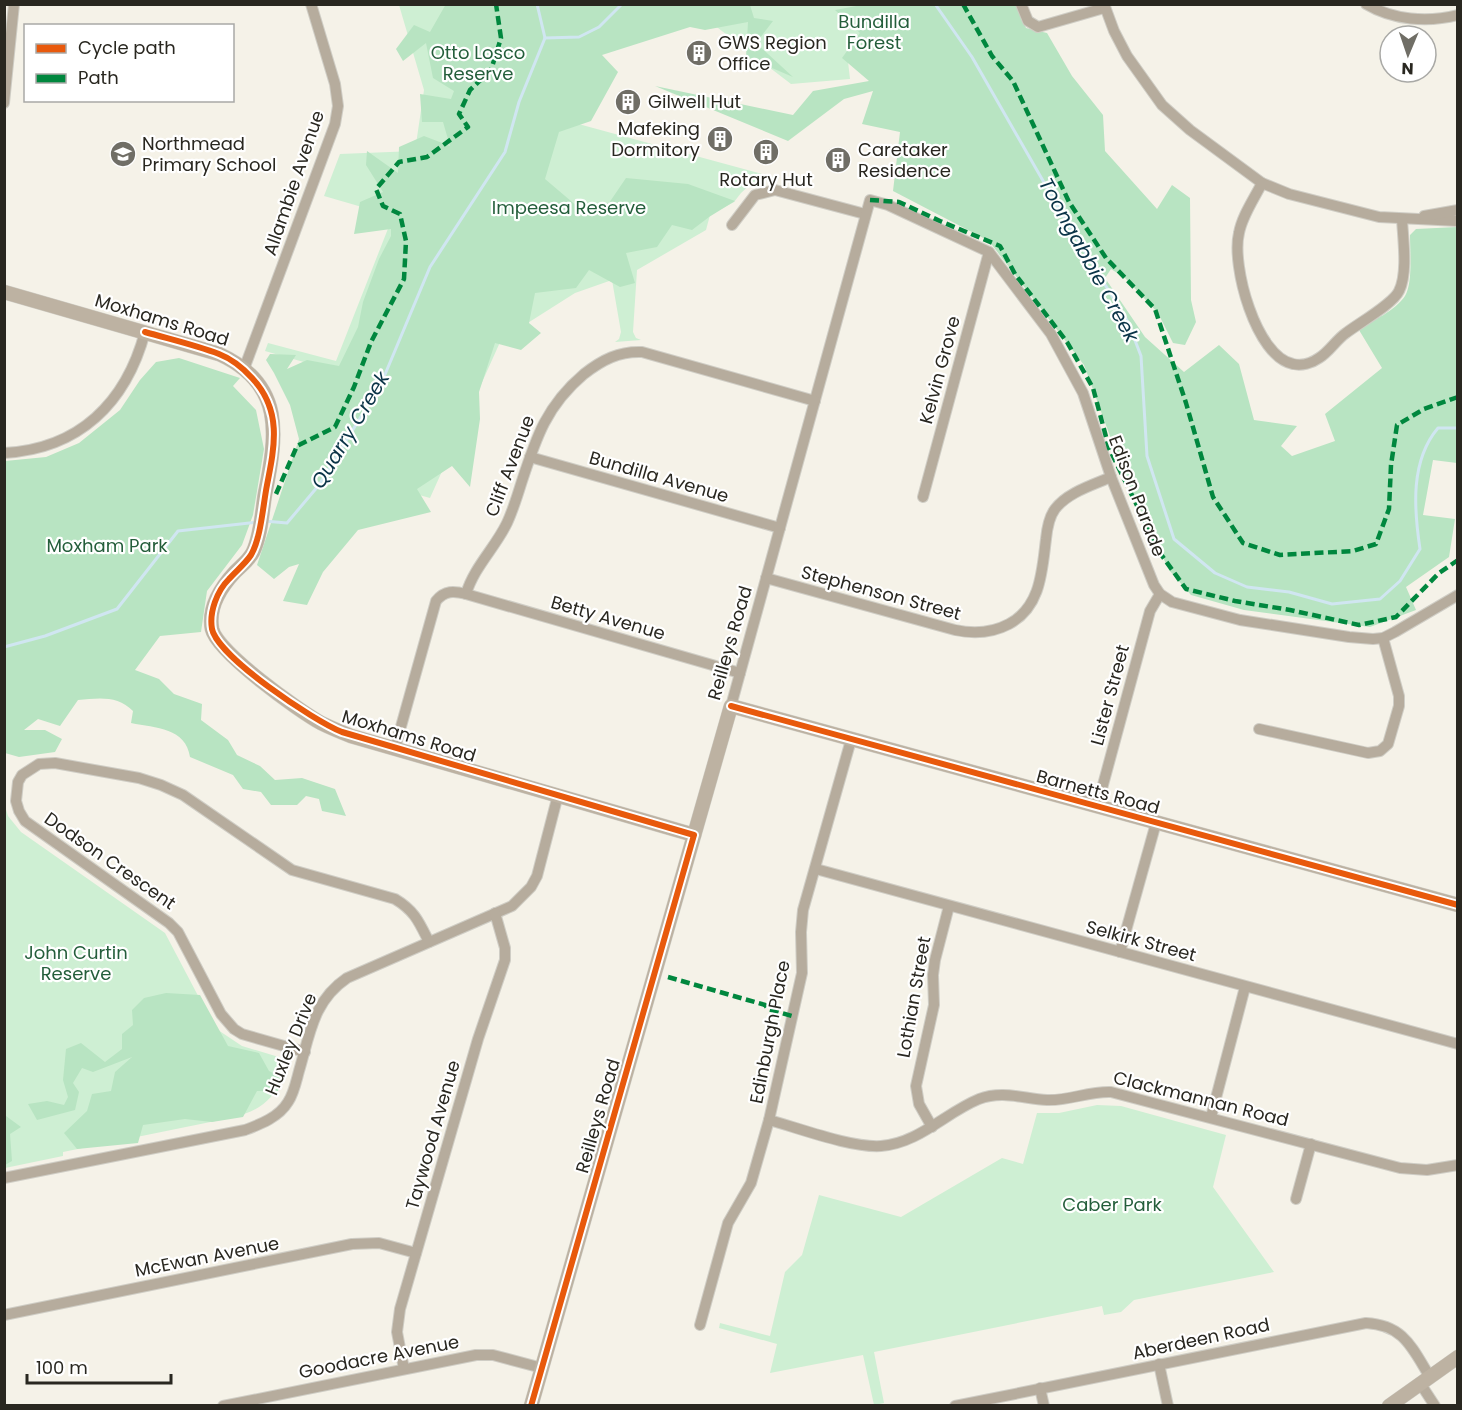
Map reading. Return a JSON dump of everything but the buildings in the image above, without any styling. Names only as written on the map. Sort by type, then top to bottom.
[{"type":"street","points":[[4,102],[14,4]]},
{"type":"street","name":"Allambie Avenue","points":[[244,369],[335,124],[338,106],[335,84],[311,4]]},
{"type":"street","points":[[1022,4],[1028,21],[1038,27],[1104,6],[1127,56],[1162,105],[1190,130],[1262,183],[1289,194],[1379,217],[1458,221]]},
{"type":"street","points":[[1366,4],[1387,14],[1416,19],[1458,15]]},
{"type":"street","points":[[1262,183],[1239,233],[1240,269],[1252,318],[1275,352],[1283,360],[1293,364],[1305,364],[1318,359],[1345,334],[1398,294],[1403,276],[1407,219]]},
{"type":"street","points":[[732,225],[755,195],[775,190],[865,214]]},
{"type":"street","name":"Reilleys Road","points":[[531,1406],[741,673],[870,200]]},
{"type":"street","name":"Edison Parade","points":[[870,200],[888,205],[989,252],[1051,334],[1083,393],[1111,477],[1152,581],[1160,594]]},
{"type":"street","points":[[1407,219],[1458,210]]},
{"type":"street","name":"Kelvin Grove","points":[[923,496],[989,252]]},
{"type":"street","name":"Moxhams Road","points":[[4,292],[219,354],[244,369],[263,391],[272,414],[273,451],[256,541],[249,558],[226,581],[216,599],[212,623],[216,639],[233,657],[313,718],[351,735],[694,835]]},
{"type":"street","points":[[4,453],[22,452],[45,446],[65,438],[90,423],[107,407],[124,384],[135,363],[145,333]]},
{"type":"street","name":"Cliff Avenue","points":[[466,594],[473,575],[508,520],[545,418],[563,393],[599,362],[624,353],[652,355],[815,401]]},
{"type":"street","name":"Bundilla Avenue","points":[[530,456],[780,528]]},
{"type":"street","name":"Stephenson Street","points":[[766,578],[955,630],[972,633],[994,630],[1019,617],[1035,597],[1041,576],[1049,521],[1056,508],[1077,492],[1111,477]]},
{"type":"street","points":[[395,748],[436,601],[440,596],[449,592],[466,594]]},
{"type":"street","name":"Betty Avenue","points":[[466,594],[741,673]]},
{"type":"street","points":[[1160,594],[1172,602],[1240,620],[1356,638],[1383,638],[1458,595]]},
{"type":"street","name":"Lister Street","points":[[1097,807],[1150,610],[1160,594]]},
{"type":"street","points":[[1258,729],[1368,753],[1384,754],[1391,738],[1399,701],[1383,638]]},
{"type":"street","name":"Barnetts Road","points":[[731,706],[1458,905]]},
{"type":"street","name":"Edinburgh Place","points":[[700,1325],[728,1222],[752,1183],[769,1120],[802,973],[803,910],[851,740]]},
{"type":"street","name":"Dodson Crescent","points":[[305,1052],[242,1034],[227,1022],[178,932],[170,923],[25,821],[16,801],[18,782],[22,774],[39,764],[55,763],[161,784],[183,795],[292,870],[395,899],[402,903],[417,918],[429,942]]},
{"type":"street","name":"Huxley Drive","points":[[4,1178],[245,1130],[264,1123],[287,1104],[294,1091],[316,1013],[327,994],[336,985],[347,978],[512,906],[531,887],[537,876],[558,795]]},
{"type":"street","points":[[1120,952],[1156,823]]},
{"type":"street","name":"Selkirk Street","points":[[816,869],[1458,1044]]},
{"type":"street","name":"Lothian Street","points":[[932,1127],[919,1104],[916,1086],[934,1005],[935,960],[949,906]]},
{"type":"street","name":"Taywood Avenue","points":[[404,1369],[397,1332],[398,1321],[478,1039],[506,960],[505,948],[495,914]]},
{"type":"street","points":[[1211,1117],[1245,987]]},
{"type":"street","name":"Clackmannan Road","points":[[769,1120],[869,1146],[901,1142],[978,1100],[1002,1094],[1049,1100],[1111,1092],[1400,1168],[1427,1170],[1458,1165]]},
{"type":"street","points":[[1296,1199],[1311,1144]]},
{"type":"street","name":"McEwan Avenue","points":[[4,1315],[352,1244],[379,1243],[416,1253]]},
{"type":"street","name":"Aberdeen Road","points":[[955,1406],[1366,1323],[1388,1326],[1403,1336],[1435,1406]]},
{"type":"street","name":"Goodacre Avenue","points":[[223,1406],[481,1354],[498,1356],[542,1368]]},
{"type":"street","points":[[1389,1406],[1458,1357]]},
{"type":"street","points":[[1159,1364],[1168,1406]]},
{"type":"street","points":[[1040,1388],[1044,1406]]},
{"type":"green space","points":[[446,4],[750,5],[754,18],[773,21],[756,43],[793,77],[746,57],[748,22],[705,30],[690,27],[602,55],[618,72],[591,121],[559,132],[545,179],[578,207],[609,203],[626,178],[688,184],[735,201],[692,230],[672,225],[657,247],[626,253],[635,283],[620,287],[589,270],[576,288],[535,293],[529,323],[541,333],[521,350],[495,343],[479,392],[480,419],[470,487],[452,466],[417,489],[431,512],[358,530],[323,572],[307,605],[283,601],[299,564],[289,567],[274,579],[257,565],[299,439],[290,405],[266,360],[270,354],[296,355],[287,369],[307,360],[339,366],[358,327],[363,302],[379,259],[391,236],[391,229],[354,234],[360,202],[383,192],[366,165],[367,151],[398,173],[399,147],[424,136],[450,146],[443,122],[422,122],[420,94],[451,99],[454,91],[433,78],[426,43],[403,61],[396,49],[414,25],[430,32]]},
{"type":"green space","name":"Bundilla Forest","points":[[867,4],[1016,5],[1026,28],[1047,33],[1072,76],[1103,115],[1105,151],[1157,209],[1172,185],[1190,198],[1191,300],[1196,322],[1185,345],[1173,343],[1158,313],[1125,278],[1111,269],[1105,278],[1145,337],[1184,372],[1219,345],[1239,364],[1254,420],[1297,426],[1281,446],[1292,456],[1335,441],[1325,414],[1382,368],[1359,330],[1390,311],[1405,296],[1410,275],[1410,235],[1416,229],[1457,227],[1457,463],[1433,460],[1423,515],[1455,519],[1449,557],[1406,587],[1416,610],[1370,627],[1244,610],[1191,595],[1169,570],[1125,477],[1084,365],[989,241],[893,191],[900,132],[862,124],[873,91],[844,99],[788,141],[655,86],[793,115],[813,91],[869,81],[842,58],[860,33],[835,10]]},
{"type":"green space","points":[[399,5],[672,5],[652,13],[527,110],[777,178],[753,182],[734,202],[710,215],[706,230],[637,270],[633,332],[636,338],[641,340],[615,342],[619,339],[621,332],[612,280],[575,293],[501,340],[430,498],[348,475],[381,384],[265,351],[268,343],[336,361],[393,216],[324,196],[340,154],[415,151],[424,90]]},
{"type":"green space","points":[[676,5],[909,5],[847,53],[850,79],[791,84],[705,18]]},
{"type":"green space","name":"Moxham Park","points":[[179,358],[240,378],[233,386],[256,410],[264,449],[253,515],[242,545],[207,591],[201,632],[160,636],[135,670],[159,679],[174,694],[202,704],[201,720],[228,740],[237,755],[260,766],[275,780],[302,778],[335,789],[346,816],[322,811],[319,799],[306,796],[297,805],[271,805],[261,792],[243,789],[233,775],[190,757],[183,740],[176,735],[160,728],[131,723],[133,711],[114,700],[100,698],[78,700],[60,726],[38,719],[24,730],[45,730],[62,739],[55,752],[19,757],[5,753],[5,461],[46,457],[79,443],[120,410],[140,380],[156,362]]},
{"type":"green space","name":"John Curtin Reserve","points":[[4,803],[8,816],[21,832],[165,933],[215,1028],[242,1046],[282,1058],[284,1069],[282,1077],[270,1098],[258,1108],[235,1117],[63,1152],[63,1156],[5,1168]]},
{"type":"green space","points":[[166,993],[200,995],[228,1046],[259,1053],[269,1071],[281,1077],[278,1091],[257,1091],[243,1117],[212,1122],[185,1119],[143,1125],[138,1143],[77,1149],[64,1133],[87,1111],[92,1094],[111,1091],[115,1072],[132,1057],[93,1072],[82,1068],[73,1083],[79,1092],[75,1110],[37,1120],[28,1104],[47,1101],[64,1105],[68,1097],[63,1080],[66,1049],[81,1043],[105,1062],[122,1049],[122,1034],[133,1025],[132,1010],[144,998]]},
{"type":"green space","name":"Caber Park","points":[[1097,1105],[1121,1106],[1226,1135],[1213,1187],[1274,1272],[1134,1300],[1121,1312],[1104,1315],[1102,1306],[874,1352],[884,1403],[874,1405],[863,1355],[770,1373],[777,1344],[719,1328],[720,1323],[770,1336],[785,1272],[802,1255],[819,1195],[901,1217],[1002,1158],[1023,1164],[1037,1113],[1059,1113]]},
{"type":"green space","points":[[5,1107],[6,1116],[21,1127],[10,1134],[12,1161],[5,1165]]},
{"type":"waterway","name":"Toongabbie Creek","points":[[537,4],[545,38]]},
{"type":"waterway","name":"Toongabbie Creek","points":[[545,38],[579,37],[599,27],[622,4]]},
{"type":"waterway","name":"Toongabbie Creek","points":[[935,4],[972,57],[1069,226],[1128,322],[1141,356],[1147,456],[1174,539],[1215,573],[1247,587],[1289,592],[1332,604],[1380,599],[1400,581],[1420,549],[1416,518],[1416,486],[1418,470],[1429,441],[1438,428],[1458,428]]},
{"type":"waterway","name":"Quarry Creek","points":[[264,521],[287,523],[319,485],[381,384],[430,267],[505,152],[519,102],[545,38]]},
{"type":"waterway","name":"Quarry Creek","points":[[4,647],[45,636],[117,609],[178,531],[258,522]]},
{"type":"marked path","points":[[276,494],[297,446],[335,427],[354,387],[371,342],[404,279],[406,241],[400,214],[383,206],[376,189],[399,162],[427,157],[468,127],[459,114],[470,90],[491,70],[501,38],[496,4]]},
{"type":"marked path","points":[[963,4],[992,56],[1013,81],[1069,202],[1106,258],[1155,309],[1186,403],[1213,497],[1243,543],[1280,555],[1353,551],[1376,544],[1389,509],[1391,465],[1397,425],[1424,409],[1458,397]]},
{"type":"marked path","points":[[870,200],[899,202],[1000,246],[1015,274],[1067,342],[1093,388],[1109,448],[1160,553],[1186,589],[1359,625],[1396,617],[1439,573],[1458,560]]},
{"type":"marked path","points":[[668,977],[765,1005],[768,1009],[792,1016]]},
{"type":"cycle path","points":[[145,332],[210,351],[233,361],[262,390],[272,415],[274,442],[257,540],[249,558],[221,589],[215,602],[211,622],[218,641],[248,671],[290,702],[342,732],[694,835],[531,1406]]},
{"type":"cycle path","points":[[731,706],[1458,905]]},
{"type":"place","name":"GWS Region Office","points":[[699,53]]},
{"type":"place","name":"Gilwell Hut","points":[[628,102]]},
{"type":"place","name":"Mafeking Dormitory","points":[[720,139]]},
{"type":"place","name":"Rotary Hut","points":[[766,152]]},
{"type":"place","name":"Northmead Primary School","points":[[123,154]]},
{"type":"place","name":"Caretaker Residence","points":[[838,160]]},
{"type":"park label","name":"Otto Losco Reserve","points":[[478,63]]},
{"type":"park label","name":"Impeesa Reserve","points":[[569,208]]}]
